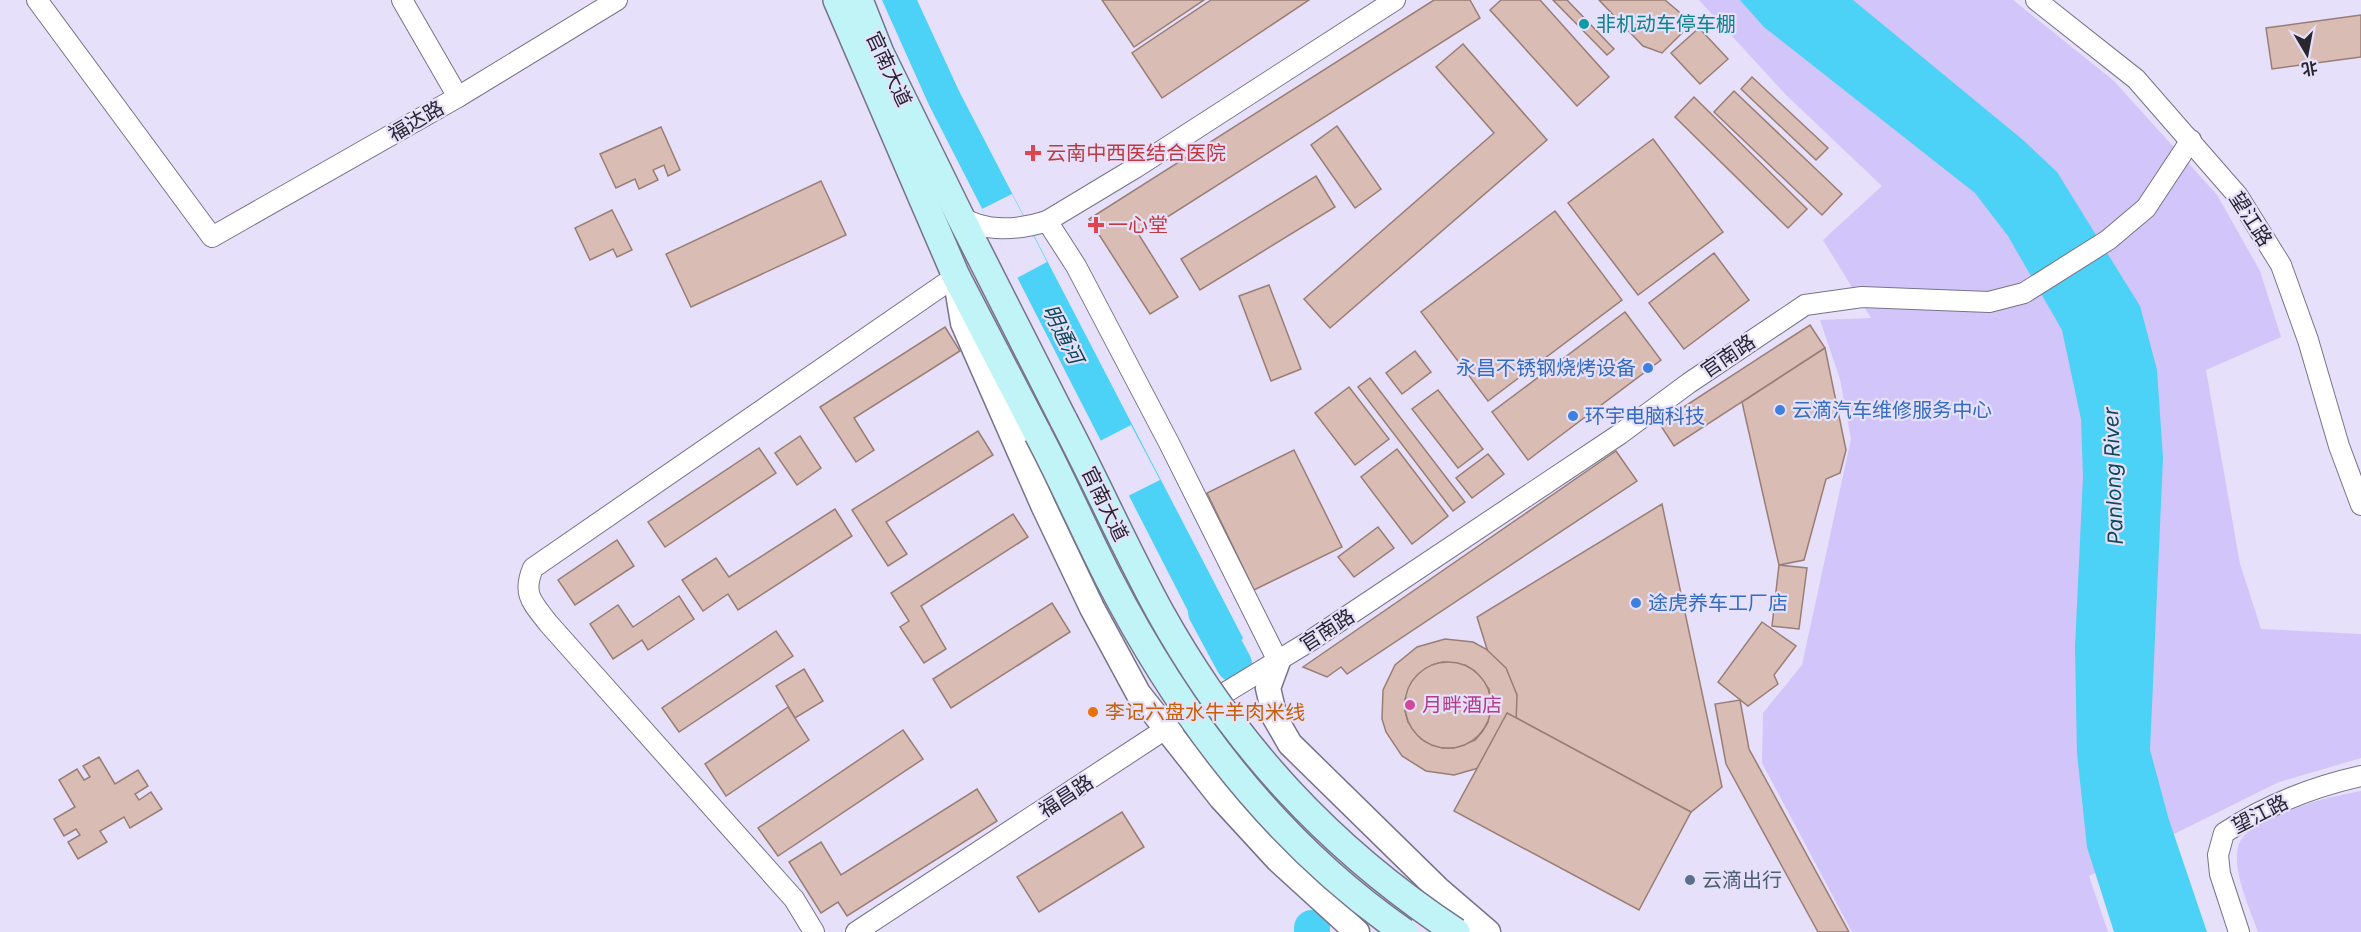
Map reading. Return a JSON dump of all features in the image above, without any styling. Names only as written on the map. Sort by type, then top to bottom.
[{"type":"main road","name":"官南大道","points":[[837,0],[956,276],[1136,628],[1209,742],[1253,798],[1296,843],[1344,886],[1404,932]]},
{"type":"main road","name":"官南大道","points":[[859,0],[880,53],[960,216],[1161,614],[1205,686],[1250,748],[1289,793],[1339,844],[1389,885],[1456,932]]},
{"type":"street","name":"福达路","points":[[37,0],[212,237],[458,97],[617,0]]},
{"type":"street","points":[[402,0],[458,97]]},
{"type":"street","points":[[960,216],[972,225],[985,228],[1040,223],[1135,168],[1395,0]]},
{"type":"street","name":"望江路","points":[[2036,0],[2136,79],[2238,196],[2281,265],[2308,340],[2339,446],[2361,505]]},
{"type":"street","name":"官南路","points":[[1278,661],[1620,434],[1689,383],[1805,305],[1862,297],[1989,302],[2024,293],[2108,240],[2146,208],[2191,140]]},
{"type":"street","points":[[1040,223],[1076,266],[1164,433],[1278,661],[1268,688],[1275,718],[1290,744],[1438,889],[1488,932]]},
{"type":"street","points":[[814,932],[794,900],[548,623],[530,600],[526,584],[533,568],[956,276],[963,323],[1043,505],[1092,608],[1132,683],[1164,730],[1221,798],[1278,860],[1357,932]]},
{"type":"street","name":"福昌路","points":[[856,932],[1164,730],[1278,661]]},
{"type":"street","name":"望江路","points":[[2240,932],[2220,874],[2218,855],[2224,833],[2248,817],[2319,786],[2361,776]]},
{"type":"street","points":[[1389,932],[1438,889]]},
{"type":"shaded area","points":[[1699,0],[2013,0],[2114,81],[2217,195],[2260,271],[2281,337],[2206,370],[2240,564],[2261,629],[2361,634],[2361,758],[2279,782],[2089,876],[2108,932],[1852,932],[1762,763],[1763,713],[1802,665],[1851,439],[1840,379],[1820,320],[1871,318],[1823,240],[1882,186],[1785,94]]},
{"type":"shaded area","points":[[2361,791],[2361,932],[2258,932],[2237,867],[2238,847],[2244,836],[2257,825],[2292,809]]},
{"type":"water","points":[[882,0],[917,0],[959,91],[1243,638],[1229,656],[1211,656],[929,105]]},
{"type":"water","name":"Panlong River","points":[[1740,0],[1853,0],[2023,140],[2057,172],[2140,306],[2157,370],[2163,458],[2150,750],[2169,820],[2207,932],[2114,932],[2087,847],[2077,753],[2075,647],[2083,477],[2081,419],[2062,330],[2008,236],[1975,193],[1764,27]]},
{"type":"pier","points":[[1012,194],[1047,262],[1017,278],[982,209]]},
{"type":"pier","points":[[1131,425],[1160,480],[1128,496],[1100,441]]},
{"type":"building","points":[[1102,0],[1204,0],[1134,47]]},
{"type":"building","points":[[1211,0],[1309,0],[1162,98],[1132,53]]},
{"type":"building","points":[[1434,0],[1470,0],[1480,18],[1139,235],[1178,297],[1150,314],[1089,219]]},
{"type":"building","points":[[1501,0],[1540,0],[1609,77],[1577,106],[1490,10]]},
{"type":"building","name":"非机动车停车棚","points":[[1553,0],[1567,0],[1614,49],[1607,55]]},
{"type":"building","points":[[1599,0],[1665,0],[1692,23],[1662,53],[1643,46]]},
{"type":"building","points":[[2361,15],[2361,57],[2272,69],[2266,28]]},
{"type":"building","points":[[1699,28],[1728,59],[1700,84],[1671,53]]},
{"type":"building","points":[[1463,44],[1547,140],[1330,328],[1304,299],[1494,133],[1436,67]]},
{"type":"building","points":[[1752,77],[1828,148],[1816,160],[1741,89]]},
{"type":"building","points":[[1734,91],[1842,194],[1822,215],[1714,112]]},
{"type":"building","points":[[1694,97],[1807,209],[1788,228],[1675,117]]},
{"type":"building","points":[[1337,126],[1381,189],[1355,208],[1311,145]]},
{"type":"building","points":[[661,127],[680,170],[668,176],[664,165],[653,170],[658,180],[639,189],[635,179],[616,188],[600,154]]},
{"type":"building","points":[[1653,139],[1723,232],[1638,295],[1568,203]]},
{"type":"building","points":[[1316,176],[1335,207],[1200,290],[1181,259]]},
{"type":"building","points":[[821,181],[846,235],[691,307],[666,254]]},
{"type":"building","points":[[612,210],[632,250],[617,257],[613,249],[590,260],[575,228]]},
{"type":"building","points":[[1555,211],[1622,300],[1488,401],[1421,312]]},
{"type":"building","points":[[1714,253],[1749,300],[1684,349],[1649,303]]},
{"type":"building","points":[[1269,285],[1301,369],[1271,381],[1239,296]]},
{"type":"building","points":[[1625,312],[1661,360],[1528,460],[1492,412]]},
{"type":"building","points":[[1810,325],[1825,348],[1674,446],[1659,423]]},
{"type":"building","points":[[945,327],[960,351],[854,418],[874,450],[856,462],[820,407]]},
{"type":"building","points":[[1825,348],[1846,450],[1840,473],[1826,479],[1804,560],[1779,565],[1742,402]]},
{"type":"building","points":[[1415,351],[1431,372],[1402,394],[1386,373]]},
{"type":"building","points":[[1370,378],[1465,502],[1453,511],[1358,387]]},
{"type":"building","points":[[1349,387],[1389,439],[1355,465],[1315,413]]},
{"type":"building","points":[[1438,390],[1483,449],[1458,468],[1412,409]]},
{"type":"building","points":[[978,431],[993,455],[886,522],[907,554],[888,566],[852,510]]},
{"type":"building","points":[[800,436],[821,468],[797,485],[775,453]]},
{"type":"building","points":[[759,448],[776,473],[665,547],[648,522]]},
{"type":"building","points":[[1397,449],[1448,516],[1412,544],[1361,477]]},
{"type":"building","points":[[1294,450],[1342,547],[1254,590],[1207,493]]},
{"type":"building","points":[[1616,451],[1637,481],[1347,674],[1341,667],[1327,677],[1303,667]]},
{"type":"building","points":[[1488,454],[1504,474],[1472,498],[1456,478]]},
{"type":"building","points":[[1662,504],[1722,787],[1691,812],[1507,713],[1477,617]]},
{"type":"building","points":[[835,509],[852,536],[738,610],[728,594],[703,611],[682,580],[716,558],[729,577]]},
{"type":"building","points":[[1013,514],[1028,537],[921,606],[946,649],[924,663],[900,627],[909,621],[891,593]]},
{"type":"building","points":[[1378,527],[1394,548],[1354,577],[1338,557]]},
{"type":"building","points":[[617,540],[634,566],[575,605],[558,580]]},
{"type":"building","points":[[1779,565],[1807,568],[1799,629],[1772,626]]},
{"type":"building","points":[[679,596],[694,619],[648,650],[642,640],[613,659],[590,624],[618,605],[633,627]]},
{"type":"building","points":[[1052,603],[1070,632],[951,708],[933,679]]},
{"type":"building","points":[[1762,622],[1796,646],[1774,675],[1778,684],[1748,706],[1718,682]]},
{"type":"building","points":[[776,631],[793,656],[679,732],[662,708]]},
{"type":"building","points":[[1445,639],[1473,642],[1486,649],[1506,668],[1517,695],[1516,723],[1504,749],[1482,767],[1454,775],[1426,771],[1402,756],[1386,732],[1382,719],[1383,690],[1395,665],[1417,647]],"holes":[[[1443,662],[1465,665],[1475,671],[1489,689],[1491,700],[1488,722],[1475,740],[1454,748],[1442,748],[1421,739],[1408,722],[1405,699],[1414,679],[1432,665]]]},
{"type":"building","points":[[1448,662],[1472,669],[1484,681],[1491,705],[1484,729],[1472,741],[1448,748],[1424,741],[1412,729],[1405,705],[1412,681],[1424,669]]},
{"type":"building","points":[[804,669],[823,701],[795,718],[776,686]]},
{"type":"building","points":[[1740,700],[1749,749],[1849,932],[1818,932],[1726,764],[1715,704]]},
{"type":"building","points":[[788,707],[809,740],[726,796],[705,764]]},
{"type":"building","points":[[1507,713],[1691,812],[1639,910],[1454,811]]},
{"type":"building","points":[[903,730],[923,759],[778,856],[758,828]]},
{"type":"building","points":[[99,757],[115,784],[138,770],[148,786],[135,794],[139,800],[151,792],[162,809],[130,828],[124,817],[100,831],[107,842],[78,859],[68,842],[80,835],[76,829],[64,836],[54,819],[75,807],[59,780],[77,769],[84,780],[90,777],[83,766]]},
{"type":"building","points":[[977,789],[997,821],[847,916],[838,902],[821,913],[789,862],[821,842],[841,875]]},
{"type":"building","points":[[1122,812],[1144,847],[1039,912],[1017,877]]},
{"type":"waterway","name":"明通河","points":[[1206,612],[1234,664]]},
{"type":"place","name":"非机动车停车棚","points":[[1584,24]]},
{"type":"place","name":"云南中西医结合医院","points":[[1033,153]]},
{"type":"place","name":"一心堂","points":[[1096,225]]},
{"type":"place","name":"永昌不锈钢烧烤设备","points":[[1648,368]]},
{"type":"place","name":"云滴汽车维修服务中心","points":[[1780,410]]},
{"type":"place","name":"环宇电脑科技","points":[[1573,416]]},
{"type":"place","name":"途虎养车工厂店","points":[[1636,603]]},
{"type":"place","name":"月畔酒店","points":[[1410,705]]},
{"type":"place","name":"李记六盘水牛羊肉米线","points":[[1093,712]]},
{"type":"place","name":"云滴出行","points":[[1690,880]]}]
